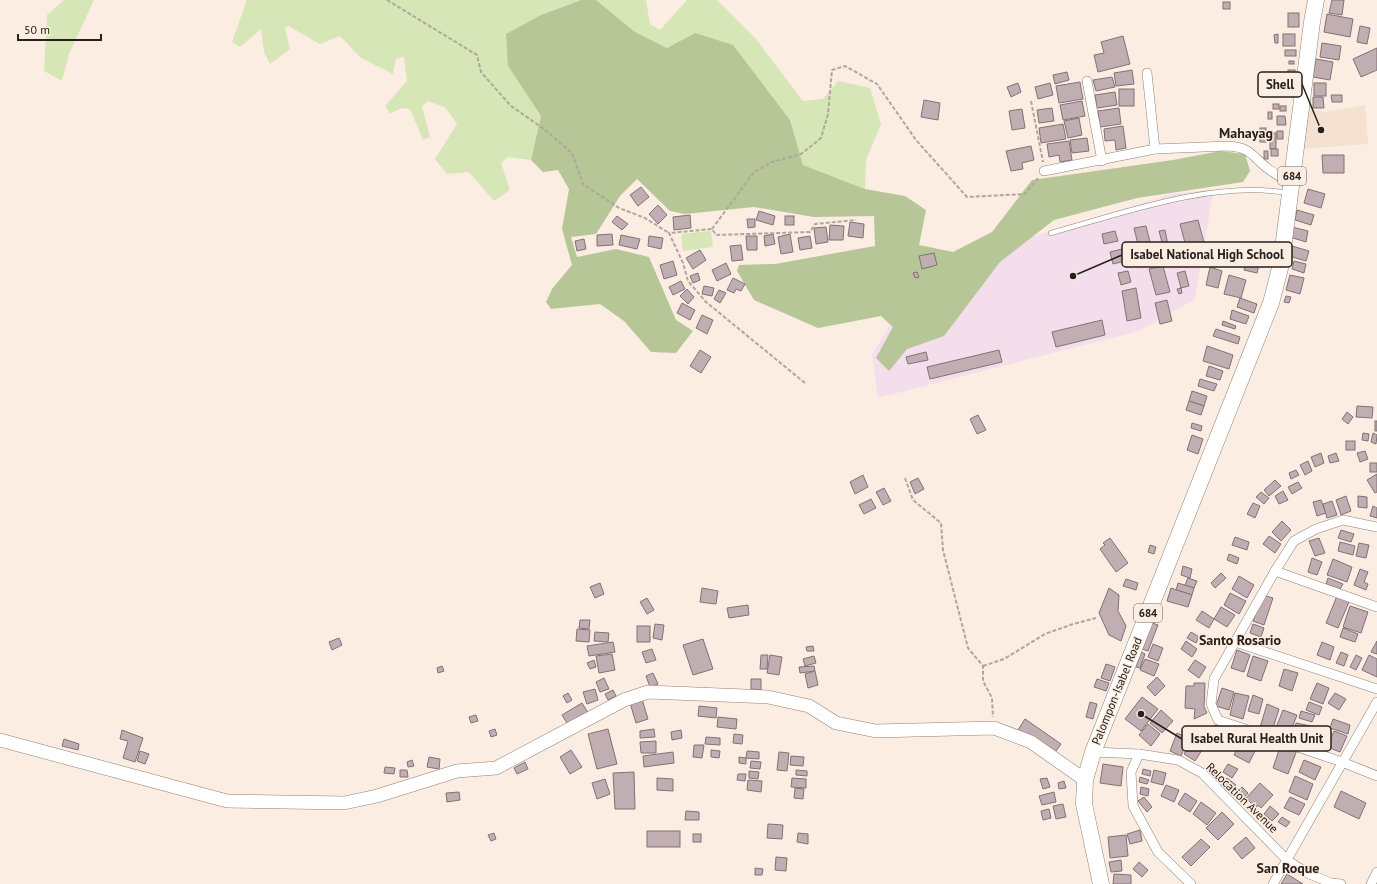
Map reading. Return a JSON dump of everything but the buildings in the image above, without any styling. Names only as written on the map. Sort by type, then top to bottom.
[{"type":"highway","name":"684","points":[[1290,188],[1316,0]]},
{"type":"highway","name":"Palompon-Isabel Road","points":[[1101,884],[1084,804],[1085,780],[1093,752],[1271,303],[1281,264],[1290,188]]},
{"type":"street","points":[[1147,73],[1155,149]]},
{"type":"street","points":[[1087,82],[1102,161]]},
{"type":"street","points":[[1044,171],[1102,161],[1155,149],[1238,147],[1250,151],[1290,188]]},
{"type":"street","points":[[1377,527],[1343,520],[1316,529],[1294,541],[1275,571],[1214,679],[1211,704],[1218,720],[1342,762],[1377,776]]},
{"type":"street","points":[[1275,571],[1377,607]]},
{"type":"street","points":[[1236,642],[1377,690]]},
{"type":"street","points":[[0,740],[227,802],[344,803],[377,796],[457,771],[496,768],[624,700],[648,692],[768,697],[809,706],[836,723],[876,731],[994,728],[1031,742],[1085,780]]},
{"type":"street","points":[[1273,884],[1377,702]]},
{"type":"street","name":"Relocation Avenue","points":[[1093,752],[1139,754],[1178,760],[1202,773],[1287,860],[1307,873],[1331,883],[1341,884]]},
{"type":"street","points":[[1139,754],[1131,772],[1134,806],[1158,852],[1191,884]]},
{"type":"street","points":[[1371,884],[1377,872]]},
{"type":"lane","points":[[1051,234],[1176,198],[1290,188]]},
{"type":"path","points":[[387,0],[476,55],[481,72],[511,106],[544,129],[572,153],[583,184],[619,208],[645,218],[669,232],[712,229],[754,172],[772,162],[800,154],[821,138],[828,114],[832,70],[845,66],[877,84],[916,140],[967,197],[1025,194],[1044,171],[1031,101]]},
{"type":"path","points":[[712,229],[716,235],[810,232],[815,224],[856,220]]},
{"type":"path","points":[[669,232],[683,263],[688,281],[706,302],[805,383]]},
{"type":"path","points":[[905,478],[913,500],[941,523],[942,550],[968,648],[983,666],[983,681],[992,698],[994,728]]},
{"type":"path","points":[[983,666],[1004,659],[1045,634],[1096,618]]},
{"type":"shaded area","points":[[1365,105],[1368,144],[1301,149],[1306,108],[1325,112]]},
{"type":"shaded area","points":[[1212,190],[1212,199],[1195,299],[1139,331],[878,398],[872,354],[892,322],[976,254],[1172,194]]},
{"type":"green space","points":[[64,0],[94,0],[69,54],[62,81],[44,71],[47,15]]},
{"type":"green space","points":[[247,0],[581,0],[541,15],[508,66],[541,116],[531,160],[508,157],[501,163],[510,190],[494,201],[469,172],[447,174],[435,159],[457,124],[445,107],[427,101],[422,107],[430,137],[423,140],[410,109],[401,108],[390,114],[385,106],[407,81],[404,57],[396,59],[393,74],[361,58],[340,36],[320,44],[288,26],[285,28],[290,49],[270,64],[264,52],[261,29],[240,47],[232,42]]},
{"type":"green space","points":[[581,0],[596,0],[635,32],[667,48],[695,33],[733,45],[790,120],[803,165],[865,189],[905,196],[926,210],[919,245],[953,252],[992,232],[1032,180],[1173,160],[1220,151],[1245,154],[1250,171],[1243,182],[1137,198],[1054,220],[1000,262],[944,336],[907,349],[889,371],[876,358],[893,327],[881,316],[818,328],[754,300],[737,271],[739,265],[775,264],[875,246],[874,216],[814,217],[754,207],[685,214],[670,211],[637,179],[620,196],[596,234],[571,237],[577,257],[616,249],[649,257],[676,320],[693,331],[676,353],[651,352],[624,321],[600,304],[551,309],[546,302],[552,289],[572,265],[562,229],[569,189],[558,170],[543,172],[531,160],[541,116],[508,66],[506,34],[541,15]]},
{"type":"green space","points":[[596,0],[646,0],[650,24],[660,30],[687,0],[717,0],[756,39],[803,101],[823,99],[838,81],[870,88],[881,124],[866,160],[865,189],[803,165],[790,120],[695,33],[667,48],[635,32]]},
{"type":"green space","points":[[711,231],[713,247],[683,251],[681,234]]},
{"type":"place","name":"Shell","points":[[1321,130]]},
{"type":"place","name":"Isabel National High School","points":[[1073,276]]},
{"type":"place","name":"Isabel Rural Health Unit","points":[[1141,714]]},
{"type":"district","name":"Mahayag","points":[[1246,133]]},
{"type":"district","name":"Santo Rosario","points":[[1240,640]]},
{"type":"district","name":"San Roque","points":[[1288,868]]}]
